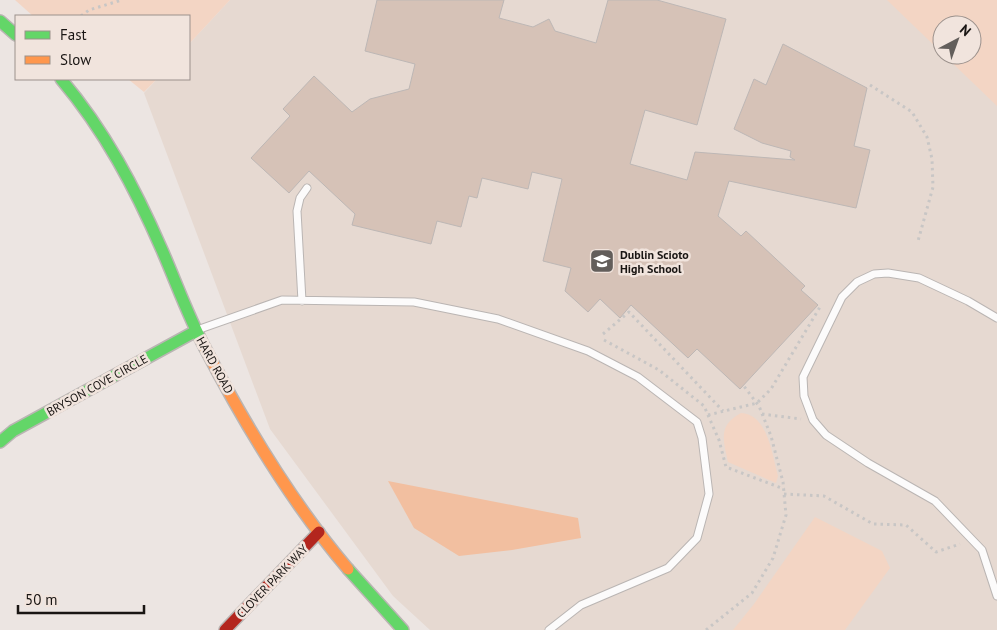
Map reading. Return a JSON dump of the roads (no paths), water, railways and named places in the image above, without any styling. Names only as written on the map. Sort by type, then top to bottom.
[{"type":"main road","points":[[0,21],[15,34]]},
{"type":"main road","name":"HARD ROAD","points":[[62,80],[92,116],[116,153],[142,204],[196,331],[254,433],[319,532],[403,630]]},
{"type":"main road","name":"BRYSON COVE CIRCLE","points":[[0,442],[13,431],[196,331]]},
{"type":"main road","name":"CLOVER PARK WAY","points":[[225,630],[319,532]]},
{"type":"lane","points":[[302,300],[297,211],[300,198],[307,188]]},
{"type":"lane","points":[[997,318],[968,301],[919,278],[888,273],[874,274],[857,282],[842,297],[802,376],[804,396],[813,420],[826,435],[868,463],[935,501],[982,550],[997,596]]},
{"type":"lane","points":[[196,331],[282,300],[414,302],[498,319],[588,351],[630,373],[671,400],[697,422],[702,438],[709,494],[697,538],[668,568],[581,605],[548,630]]},
{"type":"place","name":"Dublin Scioto High School","points":[[602,261]]}]
